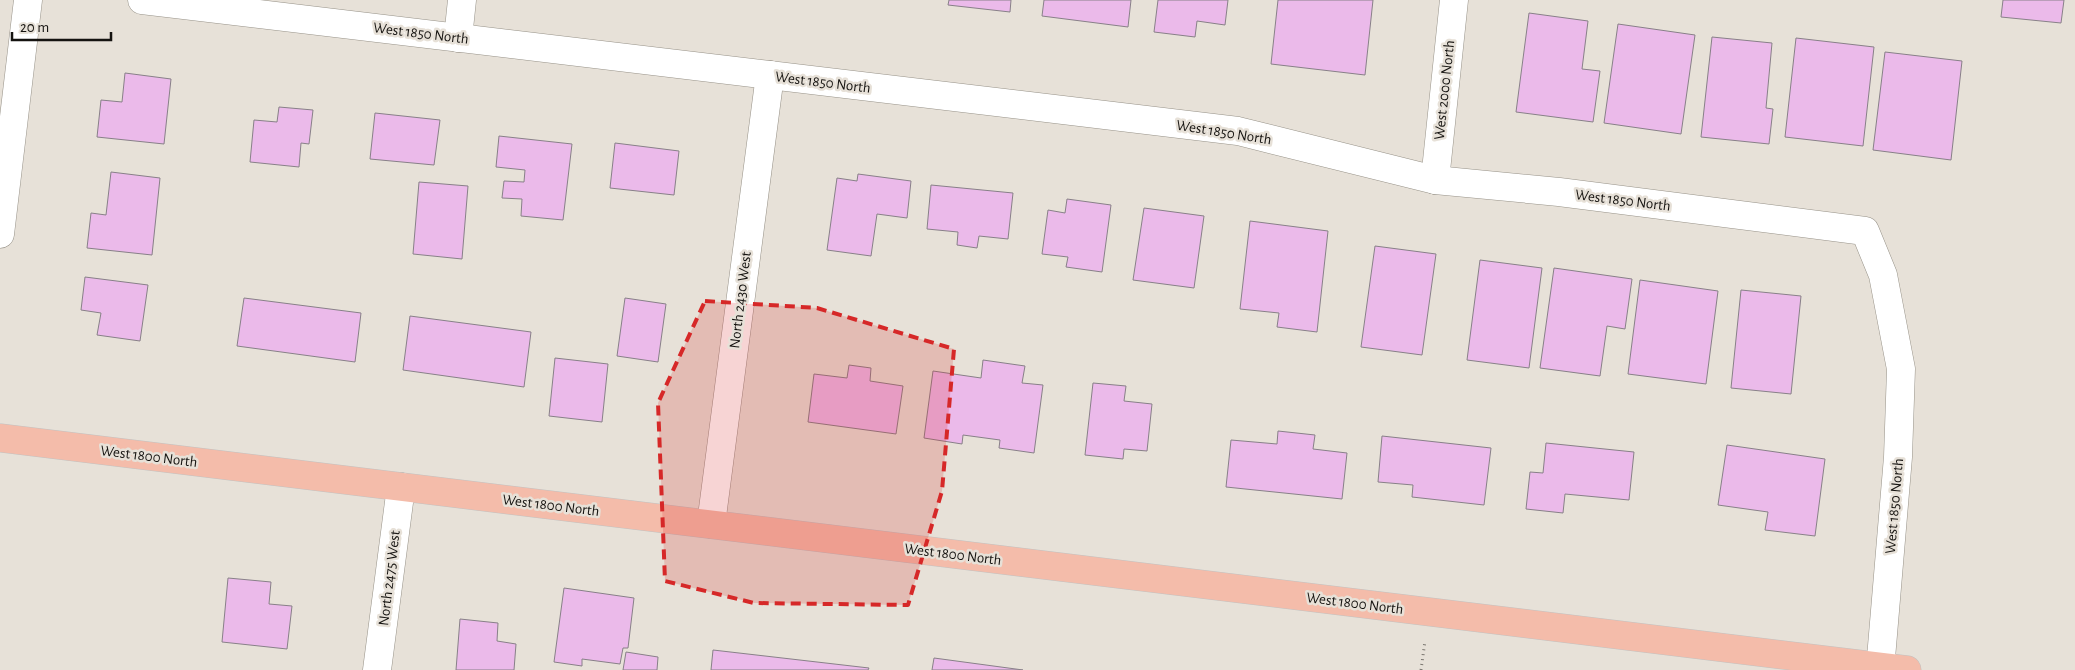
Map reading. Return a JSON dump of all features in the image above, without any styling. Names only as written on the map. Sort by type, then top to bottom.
[{"type":"main road","name":"West 1800 North","points":[[0,438],[1907,670]]},
{"type":"street","points":[[0,234],[28,0]]},
{"type":"street","name":"West 1850 North","points":[[142,0],[1238,131],[1435,180],[1559,192],[1865,231],[1883,275],[1901,369],[1898,457],[1880,668]]},
{"type":"street","points":[[458,38],[462,0]]},
{"type":"street","name":"West 2000 North","points":[[1435,180],[1454,0]]},
{"type":"street","name":"North 2430 West","points":[[711,524],[770,75]]},
{"type":"street","name":"North 2475 West","points":[[377,670],[401,487]]},
{"type":"highlighted area","points":[[705,301],[817,308],[954,349],[942,491],[908,605],[754,603],[665,581],[658,403]]},
{"type":"building","points":[[949,0],[1011,0],[1010,12],[948,5]]},
{"type":"building","points":[[1044,0],[1131,0],[1128,27],[1042,16]]},
{"type":"building","points":[[1158,0],[1228,0],[1225,25],[1197,21],[1195,37],[1154,32]]},
{"type":"building","points":[[1278,0],[1373,0],[1365,75],[1271,64]]},
{"type":"building","points":[[2003,0],[2064,0],[2061,23],[2001,17]]},
{"type":"building","points":[[1529,13],[1588,21],[1582,69],[1600,71],[1593,122],[1516,112]]},
{"type":"building","points":[[1618,24],[1695,35],[1681,134],[1604,123]]},
{"type":"building","points":[[1712,37],[1772,43],[1766,108],[1773,109],[1769,144],[1701,137]]},
{"type":"building","points":[[1796,38],[1874,47],[1863,146],[1785,137]]},
{"type":"building","points":[[1885,52],[1962,61],[1951,160],[1873,150]]},
{"type":"building","points":[[125,73],[171,79],[164,144],[97,137],[101,100],[122,102]]},
{"type":"building","points":[[279,107],[313,110],[309,144],[301,143],[299,167],[250,162],[254,120],[277,122]]},
{"type":"building","points":[[375,113],[440,120],[434,165],[370,159]]},
{"type":"building","points":[[499,136],[572,144],[563,220],[521,216],[522,199],[502,198],[504,181],[524,182],[525,170],[496,167]]},
{"type":"building","points":[[615,143],[679,151],[674,195],[610,188]]},
{"type":"building","points":[[111,172],[160,178],[152,255],[87,248],[91,213],[106,215]]},
{"type":"building","points":[[858,174],[911,181],[907,218],[877,214],[871,256],[827,250],[837,178],[857,181]]},
{"type":"building","points":[[419,182],[468,186],[462,259],[413,254]]},
{"type":"building","points":[[931,185],[1013,193],[1008,239],[979,236],[977,248],[957,245],[958,232],[927,229]]},
{"type":"building","points":[[1067,199],[1111,205],[1102,272],[1066,267],[1068,257],[1042,254],[1048,210],[1065,213]]},
{"type":"building","points":[[1144,208],[1204,216],[1194,288],[1133,280]]},
{"type":"building","points":[[1250,221],[1328,231],[1317,332],[1277,327],[1279,313],[1240,309]]},
{"type":"building","points":[[1375,246],[1436,254],[1422,355],[1361,347]]},
{"type":"building","points":[[1480,260],[1542,268],[1529,368],[1467,360]]},
{"type":"building","points":[[1554,268],[1632,279],[1625,329],[1607,326],[1600,376],[1540,368]]},
{"type":"building","points":[[85,277],[148,285],[140,341],[97,335],[101,313],[81,310]]},
{"type":"building","points":[[1640,280],[1718,291],[1706,384],[1628,374]]},
{"type":"building","points":[[1741,290],[1801,296],[1791,394],[1731,388]]},
{"type":"building","points":[[244,298],[361,313],[355,362],[237,346]]},
{"type":"building","points":[[625,298],[666,304],[658,362],[617,356]]},
{"type":"building","points":[[410,316],[531,332],[524,387],[403,370]]},
{"type":"building","points":[[555,358],[608,364],[602,422],[549,416]]},
{"type":"building","points":[[983,360],[1025,366],[1022,383],[1043,385],[1034,453],[999,448],[1000,440],[963,435],[962,444],[924,438],[933,371],[981,378]]},
{"type":"building","points":[[849,365],[871,368],[870,381],[903,386],[896,434],[808,422],[814,374],[847,378]]},
{"type":"building","points":[[1093,383],[1126,386],[1124,401],[1152,404],[1147,451],[1124,449],[1123,459],[1085,455]]},
{"type":"building","points":[[1278,431],[1315,435],[1313,449],[1347,453],[1342,499],[1226,487],[1231,440],[1277,444]]},
{"type":"building","points":[[1382,436],[1491,448],[1484,505],[1412,497],[1413,485],[1378,482]]},
{"type":"building","points":[[1546,443],[1634,452],[1629,500],[1565,494],[1563,513],[1526,509],[1530,472],[1543,473]]},
{"type":"building","points":[[1727,445],[1825,459],[1815,536],[1765,530],[1768,512],[1718,505]]},
{"type":"building","points":[[228,578],[271,582],[269,604],[292,606],[287,649],[222,642]]},
{"type":"building","points":[[564,588],[634,598],[628,648],[623,648],[620,664],[582,659],[582,666],[554,662]]},
{"type":"building","points":[[460,619],[498,623],[497,641],[516,644],[514,670],[456,670]]},
{"type":"building","points":[[713,650],[869,668],[868,670],[711,670]]},
{"type":"building","points":[[626,652],[658,657],[657,670],[623,670]]},
{"type":"building","points":[[934,658],[1023,670],[932,670]]}]
